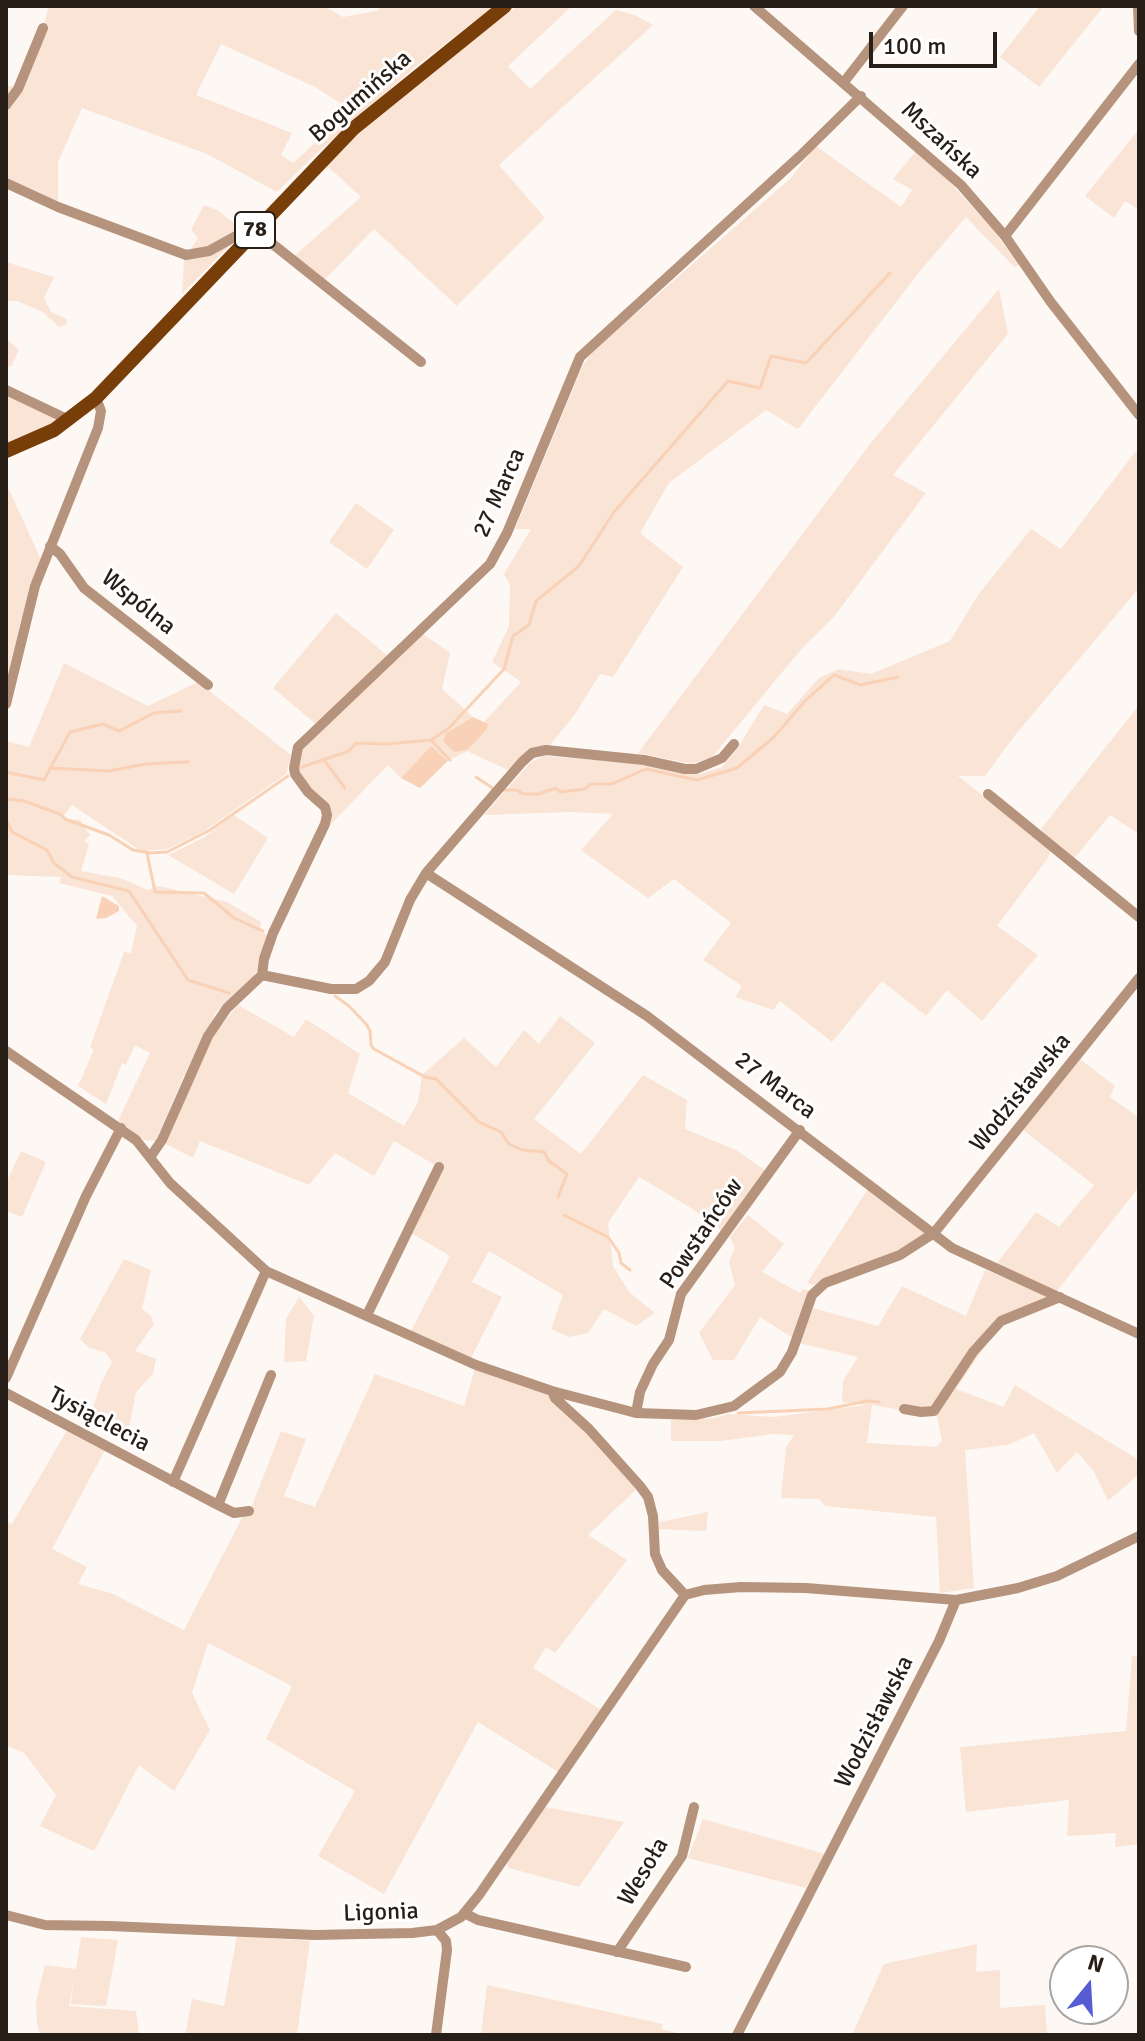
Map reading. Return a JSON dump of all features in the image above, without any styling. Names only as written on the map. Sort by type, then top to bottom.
[{"type":"main road","name":"Bogumińska","points":[[6,451],[69,420],[96,398],[354,128],[505,6]]},
{"type":"street","name":"Mszańska","points":[[754,6],[961,185],[1005,236],[1050,301],[1139,415]]},
{"type":"street","points":[[844,82],[903,6]]},
{"type":"street","points":[[1138,6],[1139,31]]},
{"type":"street","points":[[6,105],[18,89],[43,28]]},
{"type":"street","points":[[1005,236],[1139,64]]},
{"type":"street","name":"27 Marca","points":[[262,975],[273,933],[327,815],[325,807],[295,774],[298,747],[490,564],[507,533],[580,357],[800,156],[861,96]]},
{"type":"street","name":"Bogumińska","points":[[6,183],[58,207],[186,255],[209,251],[238,235],[251,234]]},
{"type":"street","points":[[251,234],[421,362]]},
{"type":"street","points":[[6,390],[69,420]]},
{"type":"street","points":[[6,704],[35,586],[98,428],[101,411],[96,398]]},
{"type":"street","name":"Wspólna","points":[[50,546],[60,554],[84,588],[208,685]]},
{"type":"street","points":[[151,1156],[162,1140],[208,1036],[227,1008],[262,975],[331,989],[356,989],[369,981],[385,962],[410,900],[426,873],[532,753],[546,750],[696,769],[722,758],[734,744]]},
{"type":"street","points":[[988,794],[1139,917]]},
{"type":"street","name":"27 Marca","points":[[426,873],[647,1016],[934,1233]]},
{"type":"street","name":"Wodzisławska","points":[[934,1233],[1139,978]]},
{"type":"street","points":[[6,1051],[121,1128],[151,1156],[170,1183],[266,1271],[476,1365],[552,1391],[636,1413],[696,1415],[734,1406],[780,1372],[792,1352],[812,1295],[825,1283],[900,1255],[934,1233],[952,1248],[1139,1334]]},
{"type":"street","points":[[6,1378],[86,1196],[121,1128]]},
{"type":"street","name":"Powstańców","points":[[636,1413],[640,1392],[669,1340],[681,1294],[800,1130]]},
{"type":"street","points":[[367,1315],[439,1167]]},
{"type":"street","points":[[173,1482],[266,1271]]},
{"type":"street","points":[[904,1409],[934,1411],[973,1352],[1001,1321],[1060,1297]]},
{"type":"street","points":[[218,1505],[271,1375]]},
{"type":"street","points":[[552,1391],[555,1398],[589,1429],[648,1497],[653,1516],[655,1554],[662,1570],[685,1595],[741,1587],[806,1588],[956,1600],[1018,1588],[1057,1576],[1139,1536]]},
{"type":"street","name":"Tysiąclecia","points":[[6,1393],[234,1513],[249,1511]]},
{"type":"street","name":"Ligonia","points":[[6,1915],[45,1925],[314,1935],[412,1933],[437,1930],[450,1924],[464,1913],[563,1775],[685,1595]]},
{"type":"street","name":"Wodzisławska","points":[[737,2035],[939,1641],[956,1600]]},
{"type":"street","name":"Wesoła","points":[[617,1952],[682,1856],[694,1807]]},
{"type":"street","points":[[464,1913],[478,1920],[686,1967]]},
{"type":"street","points":[[436,2035],[447,1950],[446,1941],[437,1930]]},
{"type":"shaded area","points":[[49,6],[324,6],[343,17],[376,11],[383,6],[495,6],[415,67],[277,192],[207,154],[82,108],[58,162],[58,207],[6,183],[6,85],[17,88],[43,28]],"holes":[[[221,44],[315,87],[351,110],[293,163],[281,155],[292,133],[196,95]]]},
{"type":"shaded area","points":[[517,6],[572,6],[508,66],[530,89],[616,10],[653,25],[499,165],[545,218],[457,306],[374,229],[321,283],[291,259],[361,197],[326,165],[355,134]]},
{"type":"shaded area","points":[[1040,6],[1104,6],[1039,87],[1000,57]]},
{"type":"shaded area","points":[[1139,129],[1139,210],[1125,201],[1114,218],[1085,196]]},
{"type":"shaded area","points":[[816,146],[901,207],[912,190],[893,179],[916,151],[990,226],[1019,264],[1015,268],[966,217],[798,429],[766,410],[669,483],[640,533],[683,567],[613,677],[600,674],[573,717],[549,746],[527,751],[508,770],[467,751],[448,761],[431,746],[401,778],[388,765],[329,826],[327,806],[299,775],[297,756],[303,746],[423,634],[450,653],[442,689],[473,717],[446,733],[443,742],[454,752],[488,724],[484,722],[521,682],[492,662],[509,626],[510,585],[504,574],[531,529],[515,529],[582,367],[593,351],[790,179]]},
{"type":"shaded area","points":[[204,205],[217,210],[242,229],[182,294],[184,260],[198,238],[191,230]]},
{"type":"shaded area","points":[[6,262],[54,277],[44,298],[51,312],[67,319],[67,324],[59,327],[43,312],[17,301],[6,301]]},
{"type":"shaded area","points":[[999,289],[1008,334],[893,475],[926,493],[833,618],[804,646],[712,757],[692,764],[638,753],[870,444]]},
{"type":"shaded area","points":[[6,338],[19,350],[11,367],[6,366]]},
{"type":"shaded area","points":[[6,394],[61,420],[6,443]]},
{"type":"shaded area","points":[[1139,447],[1139,588],[1016,734],[985,776],[958,776],[1051,850],[997,926],[1038,955],[982,1021],[947,990],[926,1016],[882,981],[832,1042],[780,1001],[773,1010],[735,997],[742,986],[703,960],[731,923],[674,879],[648,898],[581,850],[613,814],[484,815],[530,763],[543,756],[637,763],[700,774],[722,767],[764,705],[787,714],[819,678],[839,669],[871,674],[950,641],[978,595],[1031,529],[1061,549]]},
{"type":"shaded area","points":[[6,483],[43,564],[30,584],[6,683]]},
{"type":"shaded area","points":[[356,503],[394,530],[367,569],[329,542]]},
{"type":"shaded area","points":[[336,613],[388,656],[317,725],[273,688]]},
{"type":"shaded area","points":[[64,663],[148,706],[198,682],[291,755],[286,774],[204,831],[167,849],[141,851],[72,805],[61,819],[80,820],[90,835],[84,842],[89,844],[81,871],[120,878],[148,890],[159,886],[227,902],[261,922],[260,931],[267,935],[258,969],[249,983],[216,1012],[187,1076],[184,1075],[156,1141],[144,1140],[118,1121],[150,1053],[135,1045],[126,1065],[122,1063],[106,1104],[78,1086],[94,1050],[90,1047],[124,952],[131,953],[137,926],[112,896],[59,883],[61,877],[6,875],[6,741],[29,747]]},
{"type":"shaded area","points":[[1139,705],[1139,828],[1136,832],[1110,815],[1073,860],[1053,844],[1041,829]]},
{"type":"shaded area","points":[[473,717],[488,724],[487,729],[467,750],[454,752],[443,742],[446,733]]},
{"type":"shaded area","points":[[431,746],[448,761],[420,788],[401,778]]},
{"type":"shaded area","points":[[234,815],[268,838],[234,894],[168,855],[203,838]]},
{"type":"shaded area","points":[[102,896],[119,906],[119,911],[96,919]]},
{"type":"shaded area","points":[[238,1005],[294,1037],[306,1019],[360,1054],[348,1093],[404,1126],[418,1102],[422,1075],[464,1038],[496,1067],[524,1030],[539,1044],[560,1016],[595,1043],[534,1119],[581,1154],[643,1075],[687,1100],[685,1129],[736,1150],[766,1171],[722,1231],[688,1206],[639,1177],[608,1223],[613,1266],[629,1292],[655,1313],[636,1326],[604,1309],[588,1333],[569,1337],[551,1329],[563,1295],[489,1251],[472,1282],[502,1297],[470,1360],[410,1333],[450,1256],[411,1233],[443,1170],[394,1141],[374,1176],[335,1153],[309,1185],[200,1141],[193,1158],[166,1144],[205,1052],[216,1032]]},
{"type":"shaded area","points":[[1080,1059],[1115,1086],[1110,1097],[1139,1118],[1139,1187],[1057,1291],[995,1266],[1036,1212],[1059,1227],[1094,1185],[1023,1130]]},
{"type":"shaded area","points":[[21,1151],[46,1162],[22,1217],[6,1211],[6,1183]]},
{"type":"shaded area","points":[[868,1189],[931,1233],[917,1244],[870,1263],[813,1285],[807,1283]]},
{"type":"shaded area","points":[[748,1215],[784,1244],[762,1272],[800,1293],[803,1289],[810,1291],[793,1338],[760,1317],[734,1360],[713,1360],[699,1333],[735,1285],[729,1262],[735,1248],[730,1237]]},
{"type":"shaded area","points":[[124,1259],[151,1270],[142,1309],[150,1315],[154,1324],[135,1351],[156,1359],[153,1374],[136,1392],[127,1439],[88,1423],[101,1383],[112,1362],[106,1353],[88,1347],[80,1339]]},
{"type":"shaded area","points":[[985,1270],[1056,1299],[998,1327],[956,1389],[1003,1407],[1015,1385],[1139,1460],[1139,1474],[1108,1501],[1093,1470],[1077,1452],[1057,1473],[1034,1433],[1008,1445],[965,1450],[974,1588],[940,1593],[936,1517],[825,1506],[819,1499],[781,1498],[786,1447],[794,1435],[773,1434],[721,1441],[671,1441],[671,1420],[715,1418],[728,1414],[774,1417],[866,1405],[842,1402],[843,1381],[858,1357],[799,1343],[813,1308],[878,1326],[902,1286],[966,1316]],"holes":[[[872,1405],[937,1416],[942,1441],[936,1447],[867,1443]]]},
{"type":"shaded area","points":[[299,1297],[314,1316],[306,1361],[284,1362],[286,1319]]},
{"type":"shaded area","points":[[476,1365],[552,1391],[640,1486],[588,1535],[627,1560],[555,1653],[546,1647],[533,1668],[605,1712],[563,1775],[478,1722],[384,1894],[318,1856],[355,1791],[266,1739],[292,1686],[208,1643],[192,1693],[210,1730],[174,1791],[139,1765],[94,1851],[40,1826],[56,1795],[24,1753],[6,1745],[6,1522],[12,1524],[69,1427],[106,1448],[52,1549],[87,1567],[78,1584],[113,1594],[184,1630],[245,1512],[250,1511],[281,1431],[306,1439],[284,1496],[315,1507],[375,1374],[464,1406]]},
{"type":"shaded area","points":[[708,1512],[706,1531],[658,1529],[659,1522]]},
{"type":"shaded area","points":[[1139,1655],[1139,1844],[1115,1847],[1116,1833],[1067,1836],[1069,1800],[966,1812],[960,1747],[1126,1731],[1132,1656]]},
{"type":"shaded area","points":[[545,1807],[624,1822],[579,1887],[509,1868],[506,1862]]},
{"type":"shaded area","points":[[703,1819],[825,1854],[806,1888],[688,1858]]},
{"type":"shaded area","points":[[237,1936],[310,1941],[297,2035],[185,2035],[192,1999],[224,2006]]},
{"type":"shaded area","points":[[81,1937],[118,1940],[106,2006],[71,2004],[74,1979],[69,2006],[136,2011],[139,2035],[41,2035],[37,2025],[36,2002],[45,1965],[76,1969]]},
{"type":"shaded area","points":[[977,1944],[976,1972],[1000,1970],[1000,2008],[1045,2005],[1047,2035],[852,2035],[884,1964]]},
{"type":"shaded area","points":[[487,1985],[663,2024],[661,2029],[685,2035],[481,2035]]},
{"type":"waterway","points":[[299,768],[349,751],[356,743],[431,740],[449,728],[504,669],[513,636],[529,625],[536,601],[579,566],[614,512],[728,381],[760,388],[771,356],[806,363],[890,273]]},
{"type":"waterway","points":[[503,790],[538,794],[556,788],[560,792],[585,789],[591,784],[612,784],[646,769],[697,780],[737,768],[774,737],[805,701],[834,675],[860,685],[898,677]]},
{"type":"waterway","points":[[6,772],[44,780],[70,732],[103,724],[119,731],[154,713],[181,711]]},
{"type":"waterway","points":[[431,740],[450,760]]},
{"type":"waterway","points":[[323,759],[345,788]]},
{"type":"waterway","points":[[50,768],[109,771],[146,764],[188,762]]},
{"type":"waterway","points":[[6,799],[24,801],[60,814],[65,819],[109,835],[133,850],[167,852],[210,830],[288,776]]},
{"type":"waterway","points":[[476,777],[494,789]]},
{"type":"waterway","points":[[6,819],[12,832],[47,850],[54,863],[72,877],[129,891],[188,980],[229,993]]},
{"type":"waterway","points":[[147,853],[155,892],[204,893],[234,918],[263,931]]},
{"type":"waterway","points":[[335,996],[367,1025],[374,1049],[425,1077],[436,1079],[479,1122],[501,1132],[509,1144],[522,1150],[544,1152],[549,1161],[567,1174],[558,1197]]},
{"type":"waterway","points":[[564,1215],[608,1237],[619,1253],[621,1263],[630,1270]]},
{"type":"waterway","points":[[738,1413],[828,1409],[867,1401],[879,1402]]}]
